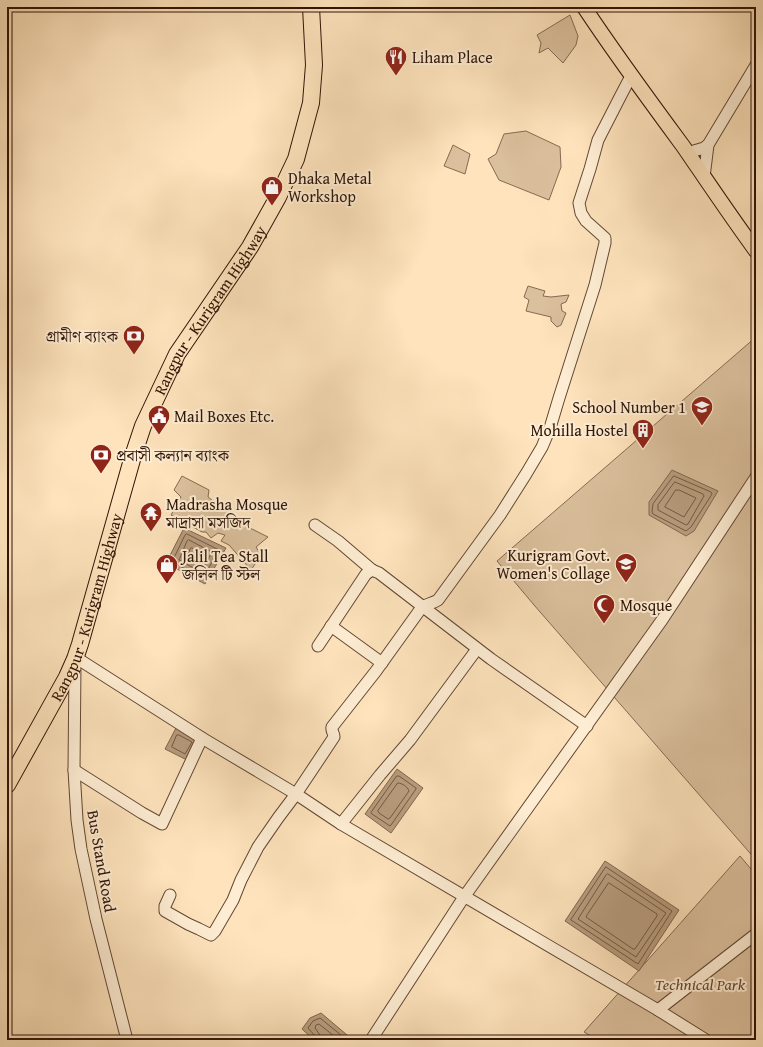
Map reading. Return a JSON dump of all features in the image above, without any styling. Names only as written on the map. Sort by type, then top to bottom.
[{"type":"highway","name":"Rangpur - Kurigram Highway","points":[[7,786],[67,677],[75,658],[143,426],[177,354],[250,247],[278,197],[296,159],[311,103],[314,65],[311,7]]},
{"type":"main road","points":[[584,7],[631,76],[756,251]]},
{"type":"street","points":[[704,177],[708,145],[756,65]]},
{"type":"street","points":[[170,894],[165,906],[165,911],[211,935],[215,932],[233,900],[241,880],[258,847],[334,737],[332,727],[382,663],[422,607],[438,600],[500,515],[542,447],[550,428],[595,285],[605,242],[605,238],[586,222],[581,213],[579,203],[598,140],[631,76]]},
{"type":"street","points":[[687,153],[704,148],[708,145]]},
{"type":"street","points":[[371,1040],[464,897],[662,620],[756,477]]},
{"type":"street","points":[[315,525],[338,541],[372,570],[406,593],[477,649],[587,726]]},
{"type":"street","points":[[318,646],[366,574],[372,570]]},
{"type":"street","points":[[336,620],[382,663]]},
{"type":"street","points":[[341,824],[410,740],[477,649]]},
{"type":"street","points":[[75,658],[202,738],[296,794],[341,824],[658,1010],[706,1040]]},
{"type":"street","name":"Bus Stand Road","points":[[75,658],[74,770],[77,820],[81,850],[96,919],[127,1040]]},
{"type":"street","points":[[74,770],[162,824],[202,738]]},
{"type":"street","points":[[658,1010],[756,934]]},
{"type":"green space","points":[[570,15],[578,36],[576,45],[563,63],[548,48],[539,53],[541,43],[537,35]]},
{"type":"green space","points":[[526,131],[560,147],[561,167],[549,200],[499,180],[488,159],[496,154],[504,134]]},
{"type":"green space","points":[[453,145],[470,154],[465,174],[444,166]]},
{"type":"green space","points":[[528,286],[545,291],[543,296],[551,297],[569,295],[566,302],[561,304],[562,311],[566,313],[561,325],[557,327],[551,321],[551,317],[526,311],[529,300],[524,297]]},
{"type":"green space","points":[[756,337],[756,860],[497,561]]},
{"type":"green space","points":[[182,476],[209,490],[208,497],[242,524],[268,537],[256,547],[261,555],[251,570],[229,545],[221,541],[225,535],[218,533],[211,538],[206,532],[202,532],[171,515],[181,497],[174,490]]},
{"type":"green space","name":"Technical Park","points":[[740,856],[756,875],[756,1040],[598,1040],[584,1032]]},
{"type":"water","points":[[672,470],[718,491],[694,531],[686,536],[649,515],[649,502]]},
{"type":"water","points":[[184,528],[226,548],[205,584],[166,563]]},
{"type":"water","points":[[176,728],[198,740],[187,760],[165,749]]},
{"type":"water","points":[[397,769],[423,788],[391,833],[365,814]]},
{"type":"water","points":[[605,861],[679,910],[639,971],[565,921]]},
{"type":"water","points":[[321,1013],[353,1040],[314,1040],[302,1029],[310,1018]]},
{"type":"place","name":"Liham Place","points":[[396,76]]},
{"type":"place","name":"Dhaka Metal Workshop","points":[[272,206]]},
{"type":"place","name":"গ্রামীণ ব্যাংক","points":[[134,356]]},
{"type":"place","name":"School Number 1","points":[[702,426]]},
{"type":"place","name":"Mail Boxes Etc.","points":[[159,436]]},
{"type":"place","name":"Mohilla Hostel","points":[[643,450]]},
{"type":"place","name":"প্রবাসী কল্যান ব্যাংক","points":[[101,474]]},
{"type":"place","name":"Madrasha Mosque মাদ্রাসা মসজিদ","points":[[151,532]]},
{"type":"place","name":"Jalil Tea Stall জলিল টি স্টল","points":[[167,584]]},
{"type":"place","name":"Kurigram Govt. Women's Collage","points":[[626,584]]},
{"type":"place","name":"Mosque","points":[[604,624]]}]
